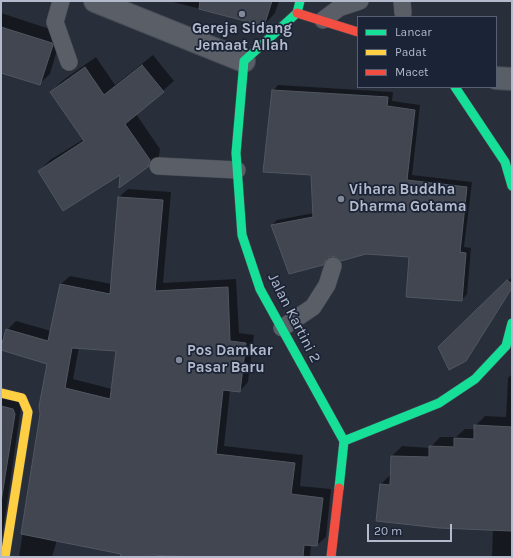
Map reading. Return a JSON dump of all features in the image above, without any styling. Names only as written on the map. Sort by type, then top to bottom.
[{"type":"street","points":[[95,1],[244,61],[297,13],[300,1]]},
{"type":"street","points":[[297,13],[357,32]]},
{"type":"street","name":"Jalan Kartini 2","points":[[244,61],[236,153],[242,235],[260,289],[344,441]]},
{"type":"street","points":[[497,78],[512,79]]},
{"type":"street","points":[[456,88],[505,162],[512,186]]},
{"type":"street","points":[[331,557],[344,441],[439,403],[475,380],[509,347],[512,323]]},
{"type":"street","points":[[1,393],[22,398],[28,412],[5,557]]},
{"type":"lane","points":[[61,1],[55,22],[69,62]]},
{"type":"lane","points":[[323,20],[339,8],[360,1]]},
{"type":"lane","points":[[158,166],[237,170]]},
{"type":"lane","points":[[282,328],[313,307],[328,284],[333,266]]},
{"type":"building","name":"Gereja Sidang Jemaat Allah","points":[[200,1],[272,1],[264,26],[199,9]]},
{"type":"building","points":[[1,27],[52,43],[53,45],[40,85],[1,73]]},
{"type":"building","points":[[142,65],[164,92],[125,124],[150,160],[148,167],[119,188],[120,175],[63,211],[38,171],[84,141],[50,92],[85,67],[104,95]]},
{"type":"building","name":"Vihara Buddha Dharma Gotama","points":[[272,90],[388,97],[387,106],[415,110],[407,180],[467,187],[460,252],[466,253],[462,301],[406,297],[409,257],[366,254],[341,261],[336,257],[331,256],[326,259],[323,265],[289,274],[271,225],[313,217],[311,175],[263,172]]},
{"type":"building","points":[[118,197],[163,200],[155,291],[228,287],[230,341],[246,343],[240,392],[223,390],[216,454],[295,463],[291,494],[323,498],[317,546],[304,545],[303,557],[192,557],[150,555],[150,557],[120,557],[121,554],[21,534],[40,414],[39,406],[47,364],[1,350],[6,329],[48,341],[60,284],[110,294]],"holes":[[[72,348],[116,351],[110,399],[65,388]]]},
{"type":"building","points":[[507,280],[512,284],[512,288],[466,361],[449,370],[438,347]]},
{"type":"building","points":[[1,406],[13,409],[15,414],[1,502]]},
{"type":"building","points":[[474,425],[512,427],[512,531],[439,528],[376,521],[380,484],[390,485],[391,456],[429,457],[429,446],[454,447],[454,438],[474,439]]},
{"type":"traffic: fast","points":[[300,1],[297,13],[244,61],[236,153],[242,235],[260,289],[344,441],[339,488]]},
{"type":"traffic: fast","points":[[456,88],[505,162],[512,186]]},
{"type":"traffic: fast","points":[[344,441],[439,403],[475,379],[506,346],[512,323]]},
{"type":"traffic: slow","points":[[1,393],[22,398],[28,412],[5,557]]},
{"type":"traffic: jam","points":[[297,13],[357,32]]},
{"type":"traffic: jam","points":[[331,557],[339,488]]},
{"type":"place","name":"Gereja Sidang Jemaat Allah","points":[[242,14]]},
{"type":"place","name":"Vihara Buddha Dharma Gotama","points":[[341,199]]},
{"type":"place","name":"Pos Damkar Pasar Baru","points":[[179,360]]}]
